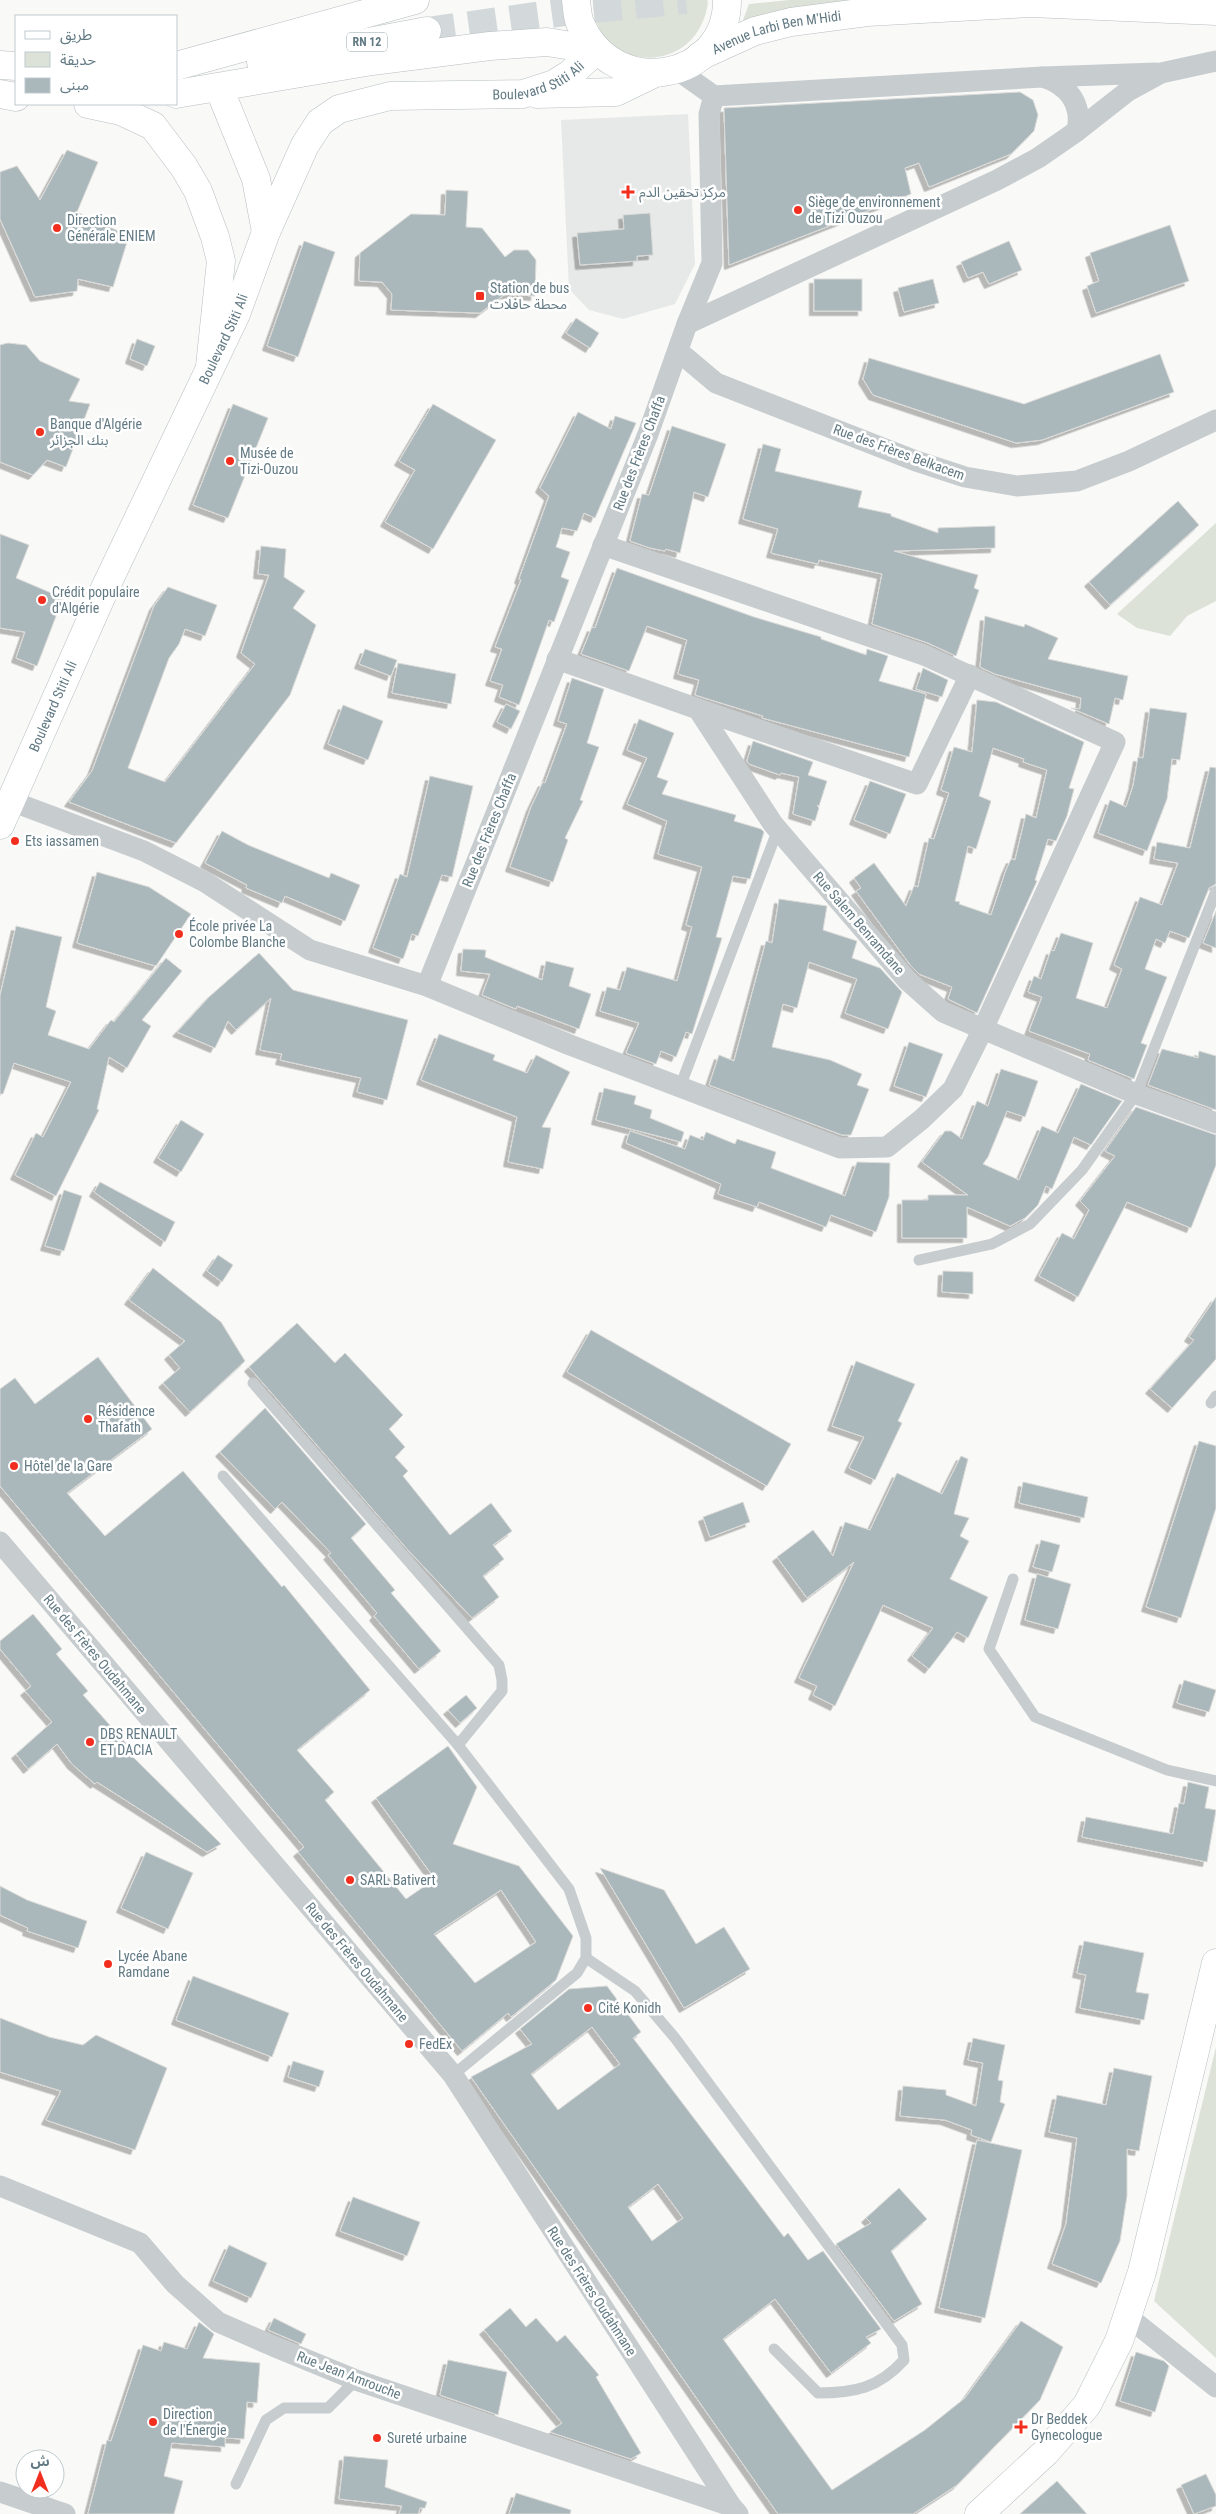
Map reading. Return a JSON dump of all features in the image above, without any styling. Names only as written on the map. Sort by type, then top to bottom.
[{"type":"main road","points":[[208,59],[415,0]]},
{"type":"main road","points":[[576,0],[579,22],[597,50],[614,64],[632,72],[664,72]]},
{"type":"main road","points":[[523,94],[616,92],[700,56],[713,42],[722,25],[727,0]]},
{"type":"main road","name":"Avenue Larbi Ben M'Hidi","points":[[700,56],[755,31],[782,24],[867,12],[1031,3],[1216,11]]},
{"type":"main road","name":"RN 12","points":[[178,66],[208,59],[257,63],[427,32]]},
{"type":"main road","points":[[266,232],[256,179],[219,88],[372,61],[490,46],[547,42],[597,50]]},
{"type":"main road","name":"Boulevard Stiti Ali","points":[[5,813],[106,586],[236,314],[266,232],[305,145],[320,122],[339,109],[390,96],[523,94],[554,84],[570,74],[597,50]]},
{"type":"main road","name":"RN 12","points":[[178,94],[219,88],[306,54]]},
{"type":"main road","points":[[0,65],[15,66]]},
{"type":"main road","points":[[0,94],[15,97]]},
{"type":"main road","points":[[93,105],[121,111],[153,126],[184,167],[198,191],[215,237],[221,261],[210,366]]},
{"type":"main road","points":[[979,2514],[1046,2452],[1087,2405],[1119,2341],[1142,2272],[1216,1962]]},
{"type":"street","points":[[664,72],[714,96],[1043,77],[1161,73],[1216,61]]},
{"type":"street","points":[[687,324],[997,180],[1038,158],[1077,131],[1128,91],[1161,73]]},
{"type":"street","points":[[1043,77],[1058,82],[1070,92],[1077,105],[1079,121],[1077,131]]},
{"type":"street","name":"Rue des Frères Chaffa","points":[[427,986],[648,434],[687,324],[712,263],[709,114],[714,96]]},
{"type":"street","name":"Rue des Frères Belkacem","points":[[678,351],[716,383],[916,461],[964,477],[1018,486],[1077,481],[1129,461],[1216,420]]},
{"type":"street","points":[[5,813],[144,851],[205,882],[310,950],[427,986],[680,1087],[840,1148],[887,1147],[922,1119],[952,1089],[983,1029],[1115,742],[970,675],[906,649],[603,545]]},
{"type":"street","points":[[557,659],[917,784],[970,675]]},
{"type":"street","name":"Rue Salem Benramdane","points":[[698,709],[778,829],[907,980],[943,1012],[1136,1094],[1216,1124]]},
{"type":"street","name":"Rue des Frères Oudahmane","points":[[0,1542],[453,2074],[734,2510]]},
{"type":"street","name":"Rue Jean Amrouche","points":[[0,2186],[140,2243],[175,2284],[218,2322],[356,2380],[734,2510]]},
{"type":"street","points":[[1127,2316],[1216,2387]]},
{"type":"street","points":[[0,2492],[65,2514]]},
{"type":"lane","points":[[680,1087],[778,829]]},
{"type":"lane","points":[[919,1260],[992,1244],[1030,1224],[1082,1170],[1136,1094],[1216,890]]},
{"type":"lane","points":[[253,1383],[499,1666],[502,1691],[458,1745]]},
{"type":"lane","points":[[223,1476],[458,1745],[568,1889],[586,1938],[586,1958],[576,1973],[453,2074]]},
{"type":"lane","points":[[1013,1579],[989,1649],[1035,1717],[1167,1770],[1216,1781]]},
{"type":"lane","points":[[586,1958],[635,1991],[675,2038],[902,2345],[904,2360],[890,2376],[849,2393],[818,2393],[774,2349]]},
{"type":"lane","points":[[236,2484],[266,2420],[284,2408],[328,2408],[356,2380]]},
{"type":"shaded area","name":"مركز تحقين الدم","points":[[688,114],[695,264],[675,304],[623,319],[589,310],[569,289],[561,120]]},
{"type":"green space","points":[[593,0],[707,0],[708,2],[700,27],[686,45],[667,55],[647,58],[627,53],[610,42],[598,24]]},
{"type":"green space","points":[[789,0],[989,0],[833,8],[743,20],[749,4]]},
{"type":"green space","points":[[1216,523],[1216,601],[1187,616],[1170,636],[1137,628],[1117,614]]},
{"type":"green space","points":[[1216,2047],[1216,2358],[1154,2301]]},
{"type":"building","name":"Siège de environnement de Tizi Ouzou","points":[[1020,92],[1033,100],[1038,115],[1034,131],[1011,154],[929,187],[919,163],[905,168],[911,194],[729,265],[724,108]]},
{"type":"building","name":"Direction Générale ENIEM","points":[[67,150],[98,162],[77,212],[129,236],[113,287],[78,279],[77,291],[35,297],[0,219],[0,172],[17,166],[40,200]]},
{"type":"building","points":[[446,190],[468,191],[466,227],[482,228],[505,257],[514,250],[528,250],[536,260],[535,296],[505,294],[480,313],[391,310],[392,294],[382,282],[359,281],[360,253],[411,214],[445,215]]},
{"type":"building","points":[[650,213],[653,255],[637,256],[637,261],[580,265],[577,233],[624,229],[623,215]]},
{"type":"building","points":[[1170,225],[1189,281],[1096,313],[1087,286],[1099,281],[1090,253]]},
{"type":"building","points":[[304,241],[335,252],[298,357],[267,346]]},
{"type":"building","points":[[1009,241],[1022,270],[989,284],[983,272],[968,278],[961,262]]},
{"type":"building","points":[[814,279],[862,279],[862,311],[814,311]]},
{"type":"building","points":[[933,279],[939,303],[904,312],[898,288]]},
{"type":"building","points":[[576,318],[599,333],[590,348],[566,333]]},
{"type":"building","points":[[137,339],[155,346],[147,366],[130,359]]},
{"type":"building","name":"Banque d'Algérie بنك الجزائر","points":[[8,343],[26,345],[40,361],[80,379],[69,401],[90,404],[66,467],[47,460],[33,475],[0,462],[0,345]]},
{"type":"building","points":[[1160,354],[1174,392],[1042,440],[1016,443],[873,395],[863,379],[869,358],[1024,404]]},
{"type":"building","name":"Musée de Tizi-Ouzou","points":[[233,404],[268,418],[228,518],[193,505]]},
{"type":"building","points":[[433,404],[496,440],[433,549],[385,522],[415,470],[399,461]]},
{"type":"building","points":[[578,412],[611,429],[615,416],[636,423],[595,518],[584,513],[577,531],[562,528],[556,547],[570,552],[561,577],[569,580],[554,622],[549,620],[519,705],[499,697],[503,685],[490,681],[502,649],[495,647],[521,580],[519,579],[549,496],[540,488]]},
{"type":"building","points":[[672,426],[726,444],[708,497],[694,492],[680,553],[666,549],[665,551],[650,548],[630,541],[642,494],[649,495]]},
{"type":"building","points":[[763,444],[781,449],[775,471],[862,491],[858,507],[891,514],[891,516],[938,533],[938,528],[995,526],[995,548],[894,551],[978,575],[974,588],[979,590],[956,656],[928,643],[872,624],[882,574],[819,560],[818,564],[771,553],[778,529],[743,519]]},
{"type":"building","points":[[1178,501],[1199,525],[1110,605],[1089,582]]},
{"type":"building","points":[[0,534],[29,545],[16,578],[63,598],[37,666],[16,658],[25,632],[0,628]]},
{"type":"building","points":[[261,546],[286,549],[284,577],[305,591],[293,608],[316,625],[290,695],[176,843],[69,802],[92,771],[154,606],[168,587],[217,605],[205,636],[185,629],[179,644],[169,658],[128,768],[165,782],[255,664],[241,653],[269,575],[258,574]]},
{"type":"building","points":[[617,568],[754,617],[821,637],[821,639],[866,655],[867,649],[888,656],[879,681],[926,694],[909,757],[762,718],[763,716],[695,695],[699,680],[678,674],[687,640],[647,626],[629,671],[581,654],[592,627],[595,628]]},
{"type":"building","points":[[985,616],[1024,627],[1025,624],[1058,638],[1048,659],[1128,676],[1123,700],[1115,698],[1109,724],[1071,708],[1080,709],[1081,698],[995,674],[980,667]]},
{"type":"building","points":[[365,649],[397,660],[391,676],[359,664]]},
{"type":"building","points":[[398,663],[456,674],[451,704],[392,693]]},
{"type":"building","points":[[923,668],[948,680],[942,697],[916,689]]},
{"type":"building","points":[[572,678],[604,689],[587,743],[599,747],[580,800],[583,801],[565,838],[568,840],[553,882],[510,867],[531,807],[543,782],[545,783],[567,724],[558,721]]},
{"type":"building","points":[[977,700],[996,702],[1084,742],[1069,788],[1074,789],[1067,816],[1056,841],[1048,839],[1035,880],[1037,881],[977,1013],[948,999],[952,987],[919,974],[911,966],[856,891],[861,888],[854,878],[874,863],[906,906],[914,886],[918,887],[929,838],[934,839],[949,793],[941,790],[954,747],[972,752]],"holes":[[[993,748],[1024,759],[1023,762],[1047,770],[1036,818],[1026,814],[1015,860],[1011,859],[1006,870],[991,915],[955,901],[968,846],[976,849],[991,801],[979,796]]]},
{"type":"building","points":[[506,704],[520,711],[511,729],[497,722]]},
{"type":"building","points":[[343,705],[383,721],[368,760],[328,744]]},
{"type":"building","points":[[1150,708],[1187,713],[1180,760],[1172,759],[1167,799],[1147,851],[1098,833],[1110,800],[1126,807],[1133,786],[1138,757],[1143,758]]},
{"type":"building","points":[[639,719],[674,733],[657,777],[668,781],[662,794],[736,815],[734,821],[761,829],[764,832],[750,879],[733,876],[716,937],[722,938],[692,1034],[686,1032],[676,1057],[661,1051],[656,1064],[626,1053],[639,1023],[600,1011],[607,987],[620,990],[627,967],[677,981],[692,927],[686,925],[702,867],[658,854],[667,821],[627,804],[647,758],[627,750]]},
{"type":"building","points":[[753,741],[813,762],[808,775],[827,781],[819,806],[817,805],[819,808],[815,821],[793,814],[799,777],[781,773],[780,775],[749,764],[747,761]]},
{"type":"building","points":[[1210,767],[1216,768],[1216,884],[1209,888],[1189,938],[1170,931],[1165,943],[1156,939],[1145,969],[1167,977],[1141,1043],[1147,1045],[1134,1079],[1088,1060],[1090,1054],[1029,1031],[1042,997],[1028,992],[1034,976],[1041,979],[1051,950],[1054,951],[1061,933],[1093,943],[1076,998],[1107,1008],[1122,969],[1114,965],[1140,897],[1162,905],[1178,863],[1154,859],[1157,842],[1190,848]]},
{"type":"building","points":[[430,776],[473,786],[452,877],[442,875],[418,936],[412,934],[403,959],[373,948],[400,874],[407,877]]},
{"type":"building","points":[[870,781],[906,794],[890,834],[854,820]]},
{"type":"building","points":[[222,831],[248,845],[329,878],[331,873],[360,885],[345,921],[285,896],[282,903],[246,888],[247,885],[205,863]]},
{"type":"building","points":[[97,872],[149,887],[191,914],[156,966],[77,943]]},
{"type":"building","points":[[779,899],[827,906],[823,930],[857,941],[852,958],[880,968],[902,992],[888,1029],[845,1013],[857,979],[809,962],[797,1008],[783,1004],[772,1047],[830,1060],[862,1074],[857,1085],[869,1089],[851,1135],[842,1135],[709,1085],[719,1055],[734,1061],[766,941],[772,943]]},
{"type":"building","points":[[1216,911],[1216,948],[1203,943]]},
{"type":"building","points":[[16,926],[62,937],[46,1007],[56,1011],[48,1035],[89,1049],[111,1020],[114,1022],[166,958],[182,971],[142,1020],[151,1026],[127,1068],[109,1057],[97,1109],[99,1110],[56,1196],[15,1175],[36,1133],[43,1137],[71,1082],[14,1063],[3,1094],[0,1094],[0,996]]},
{"type":"building","points":[[463,949],[486,950],[485,957],[542,980],[546,961],[574,968],[569,986],[591,994],[579,1029],[517,1006],[516,1009],[482,995],[490,974],[461,971]]},
{"type":"building","points":[[259,953],[293,990],[408,1020],[387,1100],[357,1092],[361,1078],[280,1060],[282,1054],[260,1050],[271,998],[236,1030],[228,1021],[215,1048],[177,1032],[209,997]]},
{"type":"building","points":[[439,1034],[495,1055],[493,1060],[527,1073],[536,1055],[570,1072],[542,1127],[551,1128],[543,1169],[508,1162],[517,1117],[421,1080]]},
{"type":"building","points":[[909,1042],[943,1054],[926,1097],[894,1086]]},
{"type":"building","points":[[1162,1049],[1198,1058],[1199,1051],[1216,1056],[1216,1110],[1148,1085]]},
{"type":"building","points":[[1001,1069],[1038,1081],[1025,1117],[1007,1111],[988,1157],[983,1164],[1019,1180],[1042,1126],[1058,1133],[1081,1084],[1122,1101],[1091,1145],[1074,1137],[1052,1189],[1046,1186],[1038,1205],[1025,1218],[1010,1226],[967,1207],[967,1238],[902,1238],[902,1200],[928,1200],[928,1195],[968,1195],[922,1162],[945,1131],[951,1131],[962,1139],[977,1101],[988,1106]]},
{"type":"building","points":[[604,1088],[636,1096],[634,1104],[652,1110],[650,1118],[684,1132],[681,1142],[596,1120]]},
{"type":"building","points":[[1136,1107],[1216,1135],[1216,1165],[1191,1228],[1127,1202],[1078,1297],[1039,1276],[1062,1233],[1074,1239],[1089,1210],[1080,1201],[1115,1156],[1105,1151]]},
{"type":"building","points":[[181,1120],[204,1134],[181,1172],[158,1158]]},
{"type":"building","points":[[630,1131],[685,1149],[690,1135],[703,1140],[706,1132],[735,1144],[737,1139],[776,1152],[771,1168],[845,1196],[857,1162],[890,1163],[889,1197],[876,1232],[831,1215],[826,1227],[759,1202],[757,1207],[718,1194],[721,1184],[626,1143]]},
{"type":"building","points":[[100,1182],[175,1222],[165,1242],[94,1192]]},
{"type":"building","points":[[64,1190],[82,1196],[64,1251],[45,1246]]},
{"type":"building","points":[[218,1255],[233,1265],[222,1282],[207,1271]]},
{"type":"building","points":[[153,1268],[221,1322],[245,1361],[190,1412],[163,1383],[180,1368],[169,1355],[185,1341],[129,1300]]},
{"type":"building","points":[[943,1271],[973,1272],[973,1294],[942,1292]]},
{"type":"building","points":[[1216,1297],[1216,1359],[1172,1408],[1150,1389],[1194,1340],[1189,1337]]},
{"type":"building","points":[[297,1323],[335,1363],[345,1353],[403,1415],[389,1429],[405,1447],[395,1457],[408,1471],[403,1476],[450,1535],[491,1503],[512,1531],[493,1545],[504,1559],[483,1576],[499,1597],[472,1618],[408,1550],[249,1367]]},
{"type":"building","points":[[591,1330],[791,1444],[767,1486],[567,1372]]},
{"type":"building","points":[[98,1357],[152,1429],[67,1493],[105,1536],[183,1471],[282,1587],[284,1585],[370,1690],[297,1750],[334,1792],[325,1800],[406,1899],[435,1879],[376,1798],[448,1746],[477,1787],[453,1844],[519,1866],[573,1936],[556,1980],[511,2017],[508,2013],[462,2051],[298,1852],[304,1847],[0,1486],[0,1389],[15,1378],[35,1404]],"holes":[[[501,1890],[536,1942],[475,1983],[434,1934]]]},
{"type":"building","points":[[856,1361],[915,1384],[898,1421],[902,1423],[875,1480],[849,1468],[864,1437],[832,1426]]},
{"type":"building","points":[[265,1408],[366,1524],[351,1538],[395,1590],[391,1593],[441,1651],[419,1669],[374,1616],[377,1613],[328,1555],[331,1553],[282,1502],[275,1509],[220,1452]]},
{"type":"building","points":[[1199,1441],[1216,1446],[1216,1508],[1181,1618],[1146,1607]]},
{"type":"building","points":[[961,1456],[968,1459],[954,1514],[969,1518],[960,1536],[969,1541],[950,1579],[988,1597],[968,1638],[957,1632],[929,1669],[912,1656],[933,1628],[883,1605],[835,1706],[813,1695],[817,1686],[799,1678],[854,1562],[807,1598],[777,1557],[813,1530],[833,1556],[845,1522],[870,1530],[897,1473],[942,1494]]},
{"type":"building","points":[[1023,1482],[1088,1497],[1084,1518],[1019,1503]]},
{"type":"building","points":[[743,1502],[750,1522],[710,1537],[703,1517]]},
{"type":"building","points":[[1041,1540],[1060,1545],[1052,1572],[1033,1567]]},
{"type":"building","points":[[1037,1574],[1071,1584],[1058,1629],[1025,1620]]},
{"type":"building","points":[[33,1614],[62,1649],[56,1654],[88,1691],[83,1695],[132,1750],[129,1753],[221,1844],[207,1852],[97,1782],[95,1784],[72,1764],[57,1744],[28,1769],[16,1754],[52,1722],[25,1691],[31,1686],[0,1649],[0,1641]]},
{"type":"building","points":[[1184,1680],[1216,1690],[1209,1712],[1177,1703]]},
{"type":"building","points":[[466,1695],[477,1708],[460,1723],[448,1710]]},
{"type":"building","points":[[1188,1782],[1209,1787],[1205,1808],[1216,1810],[1207,1862],[1082,1837],[1086,1817],[1173,1834],[1179,1803],[1184,1804]]},
{"type":"building","points":[[146,1852],[193,1873],[168,1929],[121,1908]]},
{"type":"building","points":[[600,1868],[664,1890],[696,1944],[724,1927],[750,1969],[684,2008]]},
{"type":"building","points":[[0,1886],[27,1900],[87,1921],[78,1948],[27,1931],[28,1928],[0,1915]]},
{"type":"building","points":[[1084,1941],[1144,1953],[1136,1992],[1149,1994],[1144,2020],[1080,2008],[1086,1975],[1077,1973]]},
{"type":"building","points":[[193,1976],[289,2013],[272,2057],[176,2020]]},
{"type":"building","points":[[607,1986],[641,2032],[633,2038],[784,2237],[788,2233],[808,2260],[823,2251],[881,2329],[866,2337],[871,2343],[831,2373],[775,2299],[723,2339],[832,2490],[925,2430],[965,2398],[1021,2321],[1063,2347],[1040,2400],[957,2485],[913,2514],[778,2514],[471,2077],[532,2044],[520,2029],[569,1989]],"holes":[[[592,2027],[620,2064],[558,2110],[531,2074]],[[658,2184],[683,2218],[652,2241],[628,2207]]]},
{"type":"building","points":[[0,2018],[49,2037],[83,2045],[96,2035],[167,2068],[135,2150],[46,2120],[61,2091],[0,2072]]},
{"type":"building","points":[[973,2038],[1005,2045],[998,2080],[1003,2081],[1000,2102],[1005,2104],[991,2142],[971,2135],[972,2130],[945,2120],[900,2116],[903,2086],[946,2090],[946,2095],[976,2106],[983,2063],[968,2060]]},
{"type":"building","points":[[293,2061],[324,2071],[319,2087],[288,2077]]},
{"type":"building","points":[[1114,2068],[1152,2076],[1139,2151],[1127,2149],[1127,2196],[1120,2241],[1101,2283],[1052,2264],[1066,2224],[1077,2138],[1049,2132],[1057,2095],[1106,2105]]},
{"type":"building","points":[[977,2140],[1022,2150],[985,2318],[939,2308]]},
{"type":"building","points":[[899,2188],[927,2219],[891,2251],[922,2304],[894,2321],[836,2244],[871,2223],[866,2218]]},
{"type":"building","points":[[353,2197],[420,2222],[407,2256],[340,2231]]},
{"type":"building","points":[[229,2245],[267,2263],[251,2298],[213,2281]]},
{"type":"building","points":[[510,2308],[526,2327],[536,2318],[557,2342],[565,2335],[599,2375],[596,2377],[641,2453],[631,2459],[550,2432],[562,2423],[484,2330]]},
{"type":"building","points":[[274,2318],[306,2334],[301,2344],[268,2330]]},
{"type":"building","points":[[199,2322],[214,2334],[203,2358],[260,2363],[257,2403],[247,2402],[244,2439],[225,2438],[225,2447],[172,2443],[164,2476],[183,2481],[174,2514],[88,2514],[107,2440],[111,2441],[143,2345],[161,2351],[164,2342],[187,2349]]},
{"type":"building","points":[[1136,2352],[1164,2361],[1169,2366],[1155,2412],[1120,2401]]},
{"type":"building","points":[[448,2360],[507,2372],[498,2415],[440,2395]]},
{"type":"building","points":[[344,2456],[388,2460],[385,2487],[427,2502],[425,2508],[420,2508],[418,2514],[399,2514],[402,2506],[339,2499]]},
{"type":"building","points":[[1206,2474],[1216,2495],[1216,2506],[1194,2514],[1181,2485]]},
{"type":"building","points":[[1057,2481],[1087,2514],[1020,2514]]},
{"type":"building","points":[[516,2493],[571,2510],[570,2514],[509,2514]]},
{"type":"tunnel","points":[[427,31],[565,12],[686,0]]},
{"type":"place","name":"مركز تحقين الدم","points":[[628,192]]},
{"type":"place","name":"Siège de environnement de Tizi Ouzou","points":[[798,210]]},
{"type":"place","name":"Direction Générale ENIEM","points":[[57,228]]},
{"type":"place","name":"Station de bus محطة حافلات","points":[[480,296]]},
{"type":"place","name":"Banque d'Algérie بنك الجزائر","points":[[40,432]]},
{"type":"place","name":"Musée de Tizi-Ouzou","points":[[230,461]]},
{"type":"place","name":"Crédit populaire d'Algérie","points":[[42,600]]},
{"type":"place","name":"Ets iassamen","points":[[15,841]]},
{"type":"place","name":"École privée La Colombe Blanche","points":[[179,934]]},
{"type":"place","name":"Résidence Thafath","points":[[88,1419]]},
{"type":"place","name":"Hôtel de la Gare","points":[[14,1466]]},
{"type":"place","name":"DBS RENAULT ET DACIA","points":[[90,1742]]},
{"type":"place","name":"SARL Bativert","points":[[350,1880]]},
{"type":"place","name":"Lycée Abane Ramdane","points":[[108,1964]]},
{"type":"place","name":"Cité Konidh","points":[[588,2008]]},
{"type":"place","name":"FedEx","points":[[409,2044]]},
{"type":"place","name":"Direction de l'Énergie","points":[[153,2422]]},
{"type":"place","name":"Dr Beddek Gynecologue","points":[[1021,2427]]},
{"type":"place","name":"Sureté urbaine","points":[[377,2438]]}]
